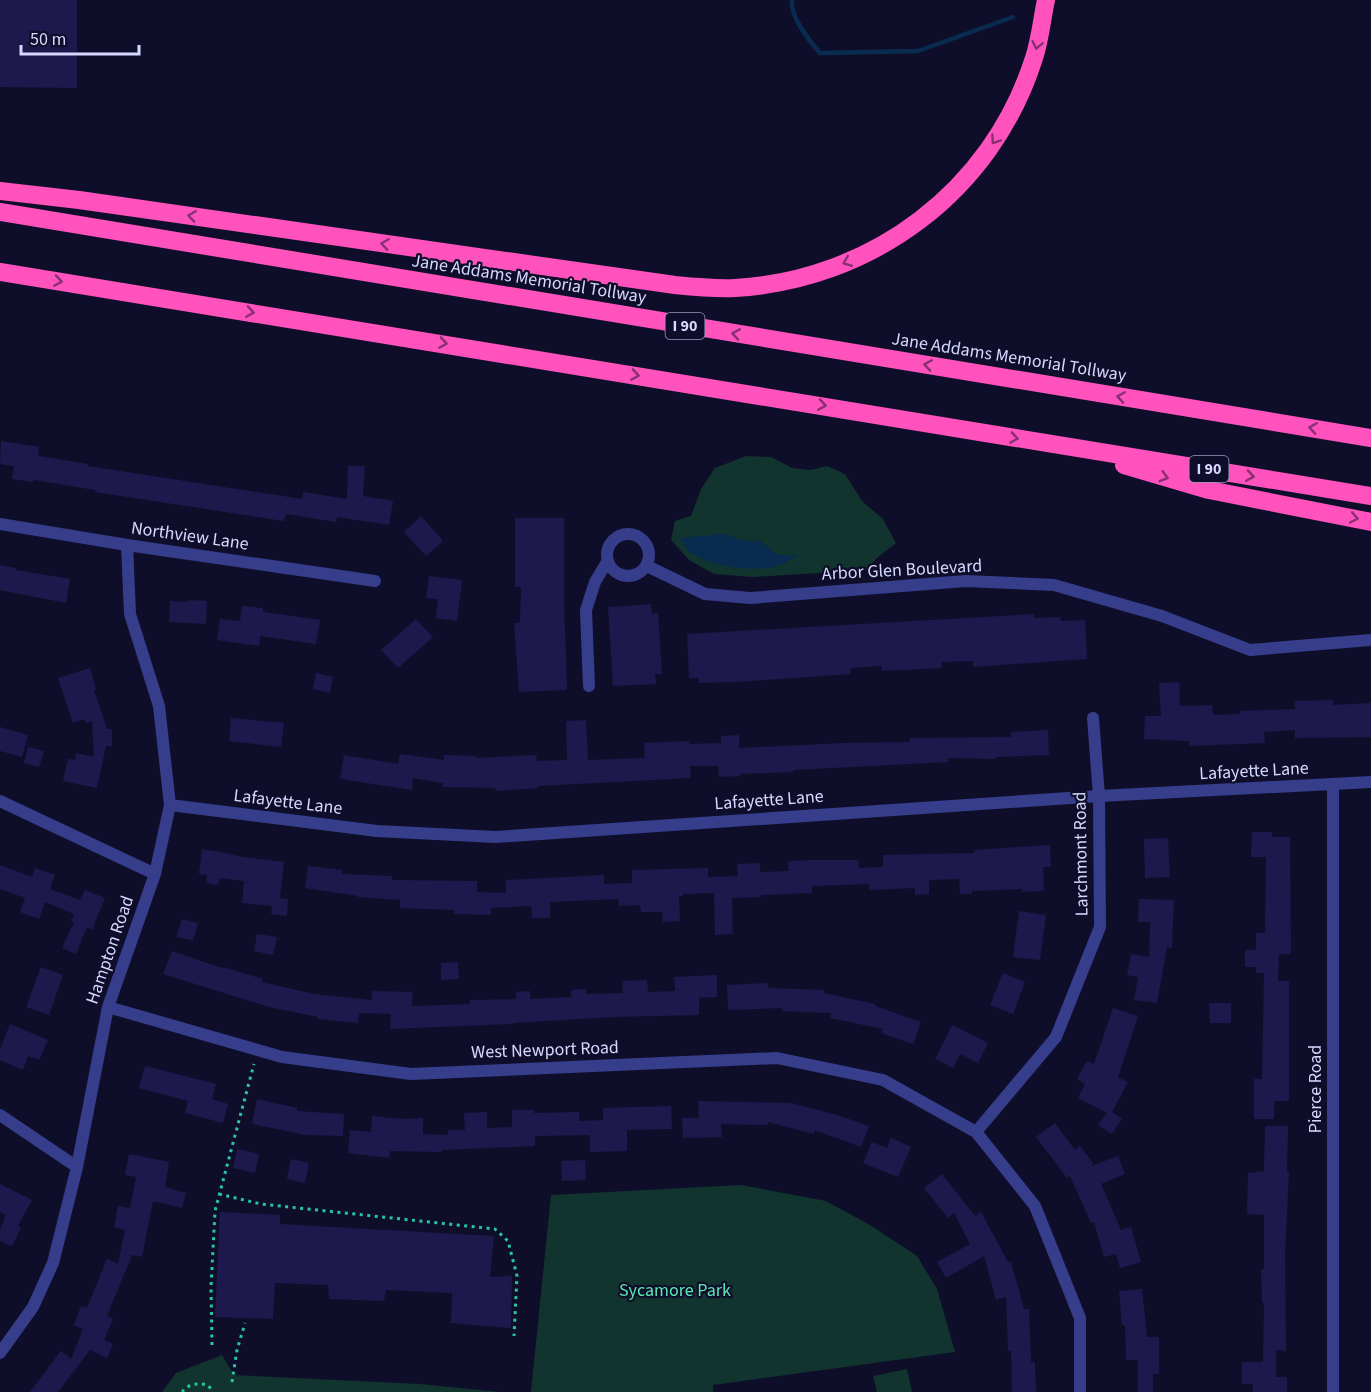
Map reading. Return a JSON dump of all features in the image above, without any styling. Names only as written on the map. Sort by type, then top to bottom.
[{"type":"highway","points":[[0,191],[79,200],[675,285],[735,288],[792,280],[846,264],[880,247],[912,227],[961,184],[984,156],[1010,115],[1034,58],[1046,0]]},
{"type":"highway","name":"Jane Addams Memorial Tollway","points":[[0,212],[1371,438]]},
{"type":"highway","name":"I 90","points":[[0,272],[1371,496]]},
{"type":"highway","points":[[1047,443],[1209,490],[1371,522]]},
{"type":"street","name":"Northview Lane","points":[[0,524],[127,546],[375,581]]},
{"type":"street","points":[[624,533],[632,533],[643,539],[650,553],[647,566],[642,572],[628,576],[614,571],[606,555],[611,542],[624,533]]},
{"type":"street","name":"Hampton Road","points":[[0,1353],[33,1307],[53,1263],[77,1167],[108,1007],[155,874],[170,805],[159,706],[130,614],[127,546]]},
{"type":"street","points":[[588,686],[586,610],[595,582],[608,562]]},
{"type":"street","name":"Arbor Glen Boulevard","points":[[647,566],[705,594],[750,598],[966,581],[1054,585],[1162,616],[1250,650],[1371,640]]},
{"type":"street","name":"Larchmont Road","points":[[976,1132],[1056,1037],[1100,927],[1099,796],[1093,718]]},
{"type":"street","name":"Lafayette Lane","points":[[170,805],[377,831],[495,837],[1099,796],[1371,782]]},
{"type":"street","name":"Pierce Road","points":[[1333,785],[1333,1392]]},
{"type":"street","points":[[0,801],[155,874]]},
{"type":"street","name":"West Newport Road","points":[[108,1007],[282,1057],[411,1074],[777,1058],[884,1080],[976,1132]]},
{"type":"street","points":[[0,1115],[77,1167]]},
{"type":"street","points":[[976,1132],[1035,1206],[1080,1318],[1080,1392]]},
{"type":"path","points":[[212,1345],[211,1287],[214,1211],[258,1050]]},
{"type":"path","points":[[219,1194],[261,1204],[495,1229],[508,1241],[517,1276],[514,1336]]},
{"type":"path","points":[[232,1382],[237,1350],[245,1323]]},
{"type":"path","points":[[182,1392],[186,1387],[197,1383],[208,1385],[213,1392]]},
{"type":"green space","points":[[746,456],[771,457],[792,468],[811,470],[827,466],[845,474],[862,501],[883,519],[896,543],[866,570],[753,577],[714,574],[689,560],[671,540],[675,521],[691,516],[701,489],[715,468]]},
{"type":"green space","name":"Sycamore Park","points":[[741,1185],[826,1201],[870,1225],[917,1256],[937,1289],[955,1352],[713,1385],[713,1392],[531,1392],[551,1195]]},
{"type":"green space","points":[[222,1355],[234,1375],[419,1384],[501,1392],[162,1392],[176,1373]]},
{"type":"green space","points":[[907,1369],[912,1392],[877,1392],[873,1376]]},
{"type":"water","points":[[724,534],[746,541],[761,541],[778,554],[799,555],[774,567],[741,568],[716,564],[695,556],[680,538]]},
{"type":"building","points":[[0,0],[77,0],[77,88],[0,87]]},
{"type":"building","points":[[1,441],[39,447],[38,456],[88,464],[88,466],[302,499],[303,492],[347,499],[348,466],[365,466],[363,496],[393,501],[389,525],[337,517],[336,522],[286,514],[284,521],[95,492],[95,490],[34,480],[33,482],[12,479],[14,466],[0,464]]},
{"type":"building","points":[[421,516],[443,541],[426,556],[404,532]]},
{"type":"building","points":[[515,518],[564,518],[567,690],[519,692],[514,623],[520,623],[521,587],[515,587]]},
{"type":"building","points":[[0,565],[16,568],[15,570],[70,579],[66,603],[0,590]]},
{"type":"building","points":[[429,576],[462,580],[457,621],[436,618],[438,599],[426,598]]},
{"type":"building","points":[[188,600],[207,601],[206,624],[169,622],[170,601],[188,602]]},
{"type":"building","points":[[651,604],[652,614],[658,613],[662,674],[655,674],[656,684],[613,686],[608,607]]},
{"type":"building","points":[[242,606],[263,608],[263,612],[320,620],[316,644],[260,636],[259,646],[217,640],[220,619],[240,621]]},
{"type":"building","points":[[1034,614],[1034,618],[1060,617],[1061,621],[1085,620],[1087,659],[973,667],[973,661],[941,662],[942,668],[882,671],[882,666],[850,668],[851,674],[735,682],[699,683],[699,678],[689,678],[687,634]]},
{"type":"building","points":[[416,619],[433,637],[398,668],[381,650]]},
{"type":"building","points":[[90,668],[96,689],[94,690],[107,729],[112,729],[112,746],[106,746],[97,788],[63,781],[68,759],[75,760],[76,753],[94,757],[92,721],[86,723],[84,719],[73,723],[58,678]]},
{"type":"building","points":[[316,673],[333,677],[330,693],[313,689]]},
{"type":"building","points":[[1179,682],[1180,706],[1212,705],[1213,715],[1240,714],[1240,711],[1295,709],[1295,701],[1333,700],[1333,705],[1371,703],[1371,737],[1295,738],[1295,730],[1264,732],[1265,743],[1189,746],[1189,741],[1144,739],[1145,716],[1161,716],[1159,683]]},
{"type":"building","points":[[231,718],[284,723],[281,747],[229,741]]},
{"type":"building","points":[[586,720],[588,760],[645,758],[644,743],[689,741],[689,744],[721,743],[721,736],[739,735],[739,748],[910,742],[910,738],[1011,737],[1011,732],[1048,730],[1049,755],[996,757],[996,759],[948,758],[948,762],[793,770],[793,772],[719,777],[718,766],[690,766],[691,778],[538,786],[538,788],[496,791],[495,788],[443,787],[443,783],[413,778],[412,790],[340,779],[344,755],[398,764],[400,754],[444,760],[444,755],[476,756],[476,758],[536,755],[537,761],[567,760],[566,721]]},
{"type":"building","points":[[0,727],[28,735],[22,757],[0,751]]},
{"type":"building","points":[[28,747],[44,751],[39,767],[24,763]]},
{"type":"building","points":[[1252,832],[1272,832],[1272,837],[1290,837],[1291,954],[1279,954],[1278,981],[1289,981],[1289,1101],[1274,1101],[1274,1119],[1254,1119],[1254,1079],[1262,1079],[1264,973],[1256,973],[1256,967],[1245,967],[1245,950],[1256,950],[1256,933],[1265,933],[1266,857],[1251,857]]},
{"type":"building","points":[[1168,838],[1170,877],[1145,878],[1144,839]]},
{"type":"building","points":[[1050,845],[1051,867],[1043,867],[1044,891],[1022,892],[1022,889],[972,891],[972,894],[960,894],[959,879],[929,880],[929,894],[915,895],[915,888],[869,890],[869,884],[812,886],[812,893],[732,898],[733,934],[715,935],[714,893],[679,896],[680,921],[663,922],[662,912],[641,912],[640,905],[619,906],[618,899],[550,902],[550,918],[532,918],[531,906],[491,908],[491,915],[454,914],[454,910],[400,908],[400,900],[358,897],[305,888],[308,866],[342,870],[342,874],[392,876],[392,880],[477,881],[477,892],[506,893],[506,880],[604,875],[604,884],[632,883],[632,870],[708,868],[708,877],[738,876],[737,864],[760,863],[760,872],[789,871],[788,861],[811,860],[858,860],[859,868],[883,867],[883,855],[974,853],[974,850]]},
{"type":"building","points":[[202,849],[284,862],[280,898],[288,899],[287,916],[271,914],[272,906],[242,903],[244,881],[220,878],[218,885],[206,883],[207,875],[199,874]]},
{"type":"building","points":[[0,865],[32,877],[35,868],[55,875],[50,889],[80,900],[85,890],[105,898],[92,930],[87,927],[76,954],[62,948],[74,922],[71,921],[74,914],[45,902],[39,919],[20,912],[25,898],[0,889]]},
{"type":"building","points":[[1139,899],[1174,900],[1172,948],[1167,947],[1157,1003],[1134,1000],[1138,977],[1127,975],[1131,954],[1149,957],[1150,922],[1138,922]]},
{"type":"building","points":[[1019,911],[1046,915],[1040,960],[1013,957]]},
{"type":"building","points":[[182,919],[198,923],[193,940],[176,937]]},
{"type":"building","points":[[257,934],[277,937],[273,955],[254,951]]},
{"type":"building","points":[[172,951],[263,979],[262,982],[314,994],[372,1000],[372,991],[413,992],[412,1006],[470,1004],[470,1000],[516,999],[516,992],[530,991],[530,999],[571,997],[571,990],[586,989],[586,994],[623,993],[622,981],[647,980],[648,992],[675,991],[674,977],[717,975],[717,997],[699,998],[699,1015],[613,1017],[390,1029],[391,1014],[359,1013],[358,1023],[318,1019],[318,1017],[269,1007],[163,974]]},
{"type":"building","points":[[458,962],[459,979],[441,980],[441,963]]},
{"type":"building","points":[[41,967],[63,975],[49,1015],[26,1007]]},
{"type":"building","points":[[1003,973],[1025,982],[1013,1014],[990,1005]]},
{"type":"building","points":[[768,983],[768,988],[824,990],[824,993],[875,1004],[875,1006],[921,1022],[913,1044],[881,1033],[883,1029],[830,1018],[831,1013],[782,1011],[782,1008],[728,1010],[727,985]]},
{"type":"building","points":[[1209,1003],[1231,1003],[1231,1023],[1210,1023]]},
{"type":"building","points":[[1113,1008],[1138,1016],[1118,1077],[1128,1082],[1112,1112],[1122,1119],[1112,1134],[1098,1125],[1107,1113],[1078,1098],[1085,1084],[1077,1079],[1087,1061],[1094,1064]]},
{"type":"building","points":[[10,1024],[48,1040],[39,1060],[28,1056],[23,1070],[0,1060],[0,1049]]},
{"type":"building","points":[[952,1025],[988,1043],[978,1063],[960,1054],[953,1068],[935,1059]]},
{"type":"building","points":[[145,1066],[216,1084],[212,1099],[228,1104],[223,1123],[185,1113],[188,1101],[139,1088]]},
{"type":"building","points":[[257,1099],[297,1108],[297,1111],[344,1114],[343,1136],[306,1135],[252,1124]]},
{"type":"building","points":[[698,1101],[790,1103],[869,1126],[861,1147],[815,1130],[814,1134],[768,1122],[768,1125],[721,1124],[722,1137],[683,1138],[682,1118],[699,1118]]},
{"type":"building","points":[[671,1106],[672,1129],[627,1130],[627,1151],[590,1152],[590,1135],[535,1136],[535,1146],[442,1150],[442,1152],[390,1151],[389,1158],[348,1153],[350,1130],[371,1132],[372,1116],[402,1119],[423,1118],[423,1134],[448,1135],[448,1130],[465,1130],[464,1113],[487,1112],[487,1128],[512,1127],[512,1110],[534,1110],[534,1113],[579,1112],[579,1121],[603,1120],[603,1108]]},
{"type":"building","points":[[1055,1123],[1075,1150],[1080,1146],[1093,1163],[1091,1166],[1118,1156],[1125,1174],[1101,1184],[1121,1230],[1131,1227],[1141,1262],[1120,1268],[1116,1254],[1104,1257],[1094,1222],[1091,1223],[1070,1176],[1067,1178],[1036,1137]]},
{"type":"building","points":[[1265,1126],[1288,1126],[1287,1172],[1289,1172],[1285,1253],[1286,1351],[1276,1350],[1276,1377],[1287,1377],[1287,1392],[1253,1392],[1253,1384],[1242,1384],[1242,1362],[1263,1362],[1264,1303],[1262,1303],[1261,1269],[1264,1269],[1264,1215],[1247,1214],[1248,1173],[1264,1171]]},
{"type":"building","points":[[891,1138],[911,1147],[898,1177],[863,1163],[872,1142],[887,1148]]},
{"type":"building","points":[[237,1149],[259,1154],[255,1173],[233,1168]]},
{"type":"building","points":[[129,1154],[169,1162],[165,1187],[186,1193],[182,1208],[153,1201],[142,1257],[132,1255],[107,1316],[113,1319],[104,1340],[113,1344],[107,1358],[90,1350],[58,1392],[30,1392],[61,1351],[71,1359],[83,1329],[74,1325],[81,1306],[87,1308],[107,1259],[118,1264],[125,1230],[114,1227],[118,1206],[130,1208],[136,1177],[125,1175]]},
{"type":"building","points":[[291,1159],[309,1163],[305,1183],[287,1179]]},
{"type":"building","points":[[585,1160],[586,1180],[562,1181],[561,1161]]},
{"type":"building","points":[[942,1174],[975,1216],[981,1212],[1008,1262],[1011,1262],[1024,1309],[1029,1309],[1031,1362],[1035,1362],[1036,1392],[1012,1392],[1006,1297],[996,1300],[984,1256],[946,1278],[937,1262],[970,1244],[954,1213],[948,1218],[924,1188]]},
{"type":"building","points":[[0,1184],[32,1200],[18,1226],[21,1228],[12,1246],[0,1241],[0,1229],[6,1215],[0,1212]]},
{"type":"building","points":[[220,1212],[280,1215],[280,1224],[494,1236],[490,1277],[512,1276],[511,1328],[451,1323],[452,1293],[386,1290],[384,1301],[329,1299],[328,1285],[275,1283],[273,1319],[215,1317]]},
{"type":"building","points":[[1142,1289],[1147,1337],[1159,1337],[1159,1374],[1153,1374],[1153,1392],[1138,1392],[1138,1360],[1126,1360],[1125,1325],[1122,1325],[1119,1291]]},
{"type":"waterway","points":[[792,0],[797,21],[820,53],[918,51],[1013,17]]}]
